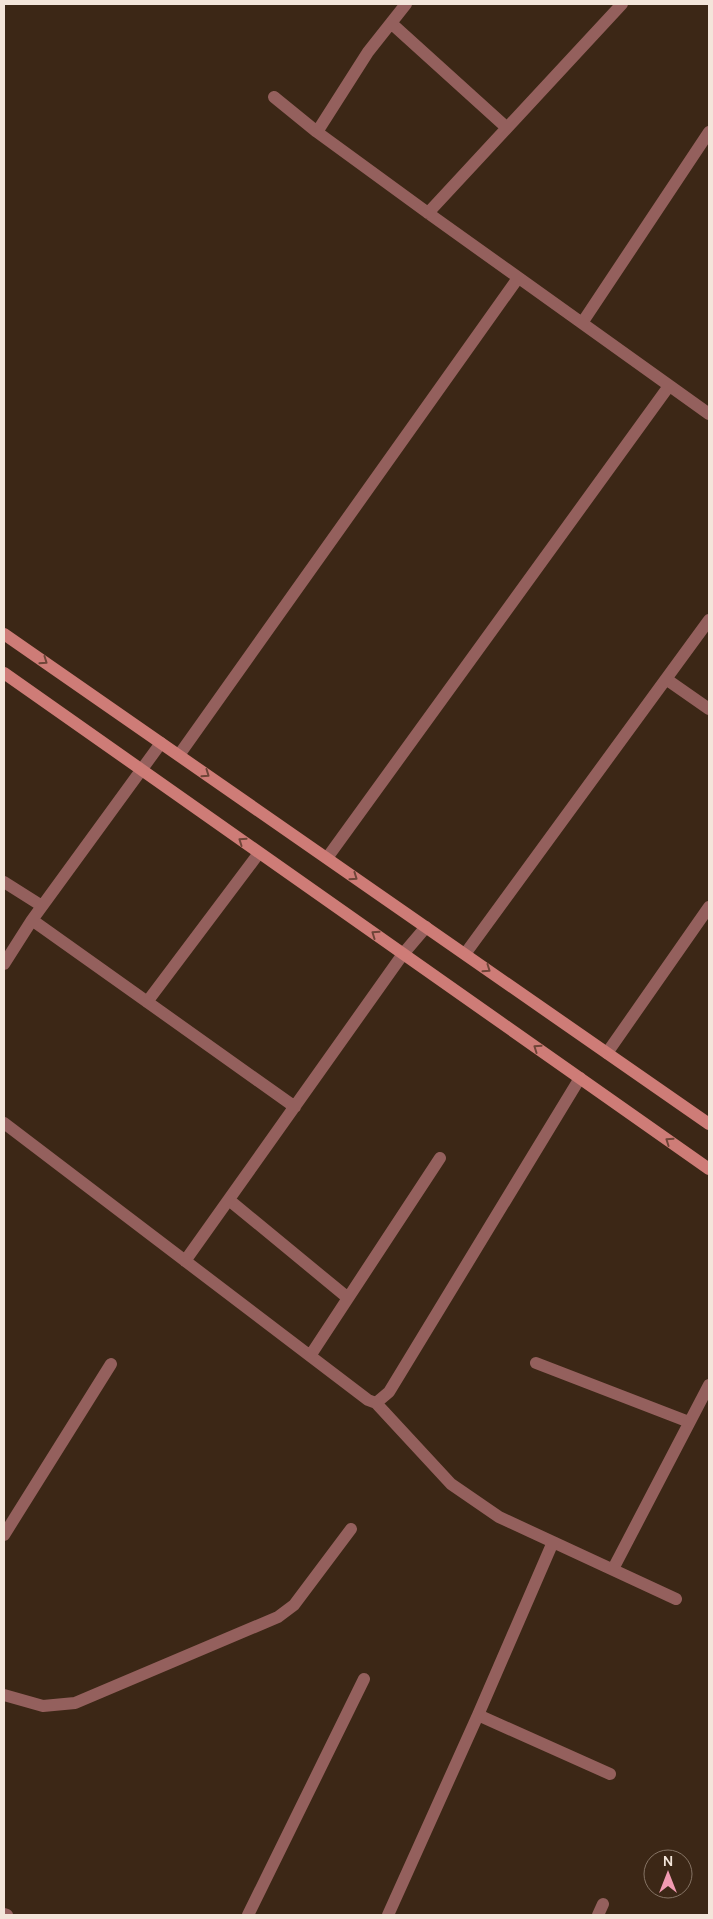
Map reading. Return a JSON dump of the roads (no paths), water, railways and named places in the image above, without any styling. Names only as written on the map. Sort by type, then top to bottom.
[{"type":"main road","points":[[4,634],[709,1124]]},
{"type":"main road","points":[[4,673],[709,1169]]},
{"type":"street","points":[[318,132],[368,52],[406,4]]},
{"type":"street","points":[[428,213],[622,4]]},
{"type":"street","points":[[391,23],[507,128]]},
{"type":"street","points":[[274,97],[428,213],[709,414]]},
{"type":"street","points":[[582,323],[709,132]]},
{"type":"street","points":[[179,755],[518,278]]},
{"type":"street","points":[[327,858],[669,386]]},
{"type":"street","points":[[465,954],[709,620]]},
{"type":"street","points":[[666,679],[709,709]]},
{"type":"street","points":[[4,964],[32,920],[161,743]]},
{"type":"street","points":[[147,1002],[259,853]]},
{"type":"street","points":[[4,882],[42,906]]},
{"type":"street","points":[[607,1053],[709,907]]},
{"type":"street","points":[[32,920],[295,1107]]},
{"type":"street","points":[[185,1262],[403,954],[426,927]]},
{"type":"street","points":[[376,1402],[389,1392],[580,1078]]},
{"type":"street","points":[[4,1123],[368,1400],[376,1402],[451,1484],[499,1517],[676,1598]]},
{"type":"street","points":[[310,1356],[440,1158]]},
{"type":"street","points":[[229,1200],[348,1298]]},
{"type":"street","points":[[536,1363],[689,1422]]},
{"type":"street","points":[[4,1535],[111,1364]]},
{"type":"street","points":[[613,1569],[709,1385]]},
{"type":"street","points":[[4,1695],[43,1706],[76,1703],[278,1617],[294,1606],[352,1529]]},
{"type":"street","points":[[388,1915],[553,1542]]},
{"type":"street","points":[[248,1915],[364,1679]]},
{"type":"street","points":[[478,1715],[610,1774]]}]
